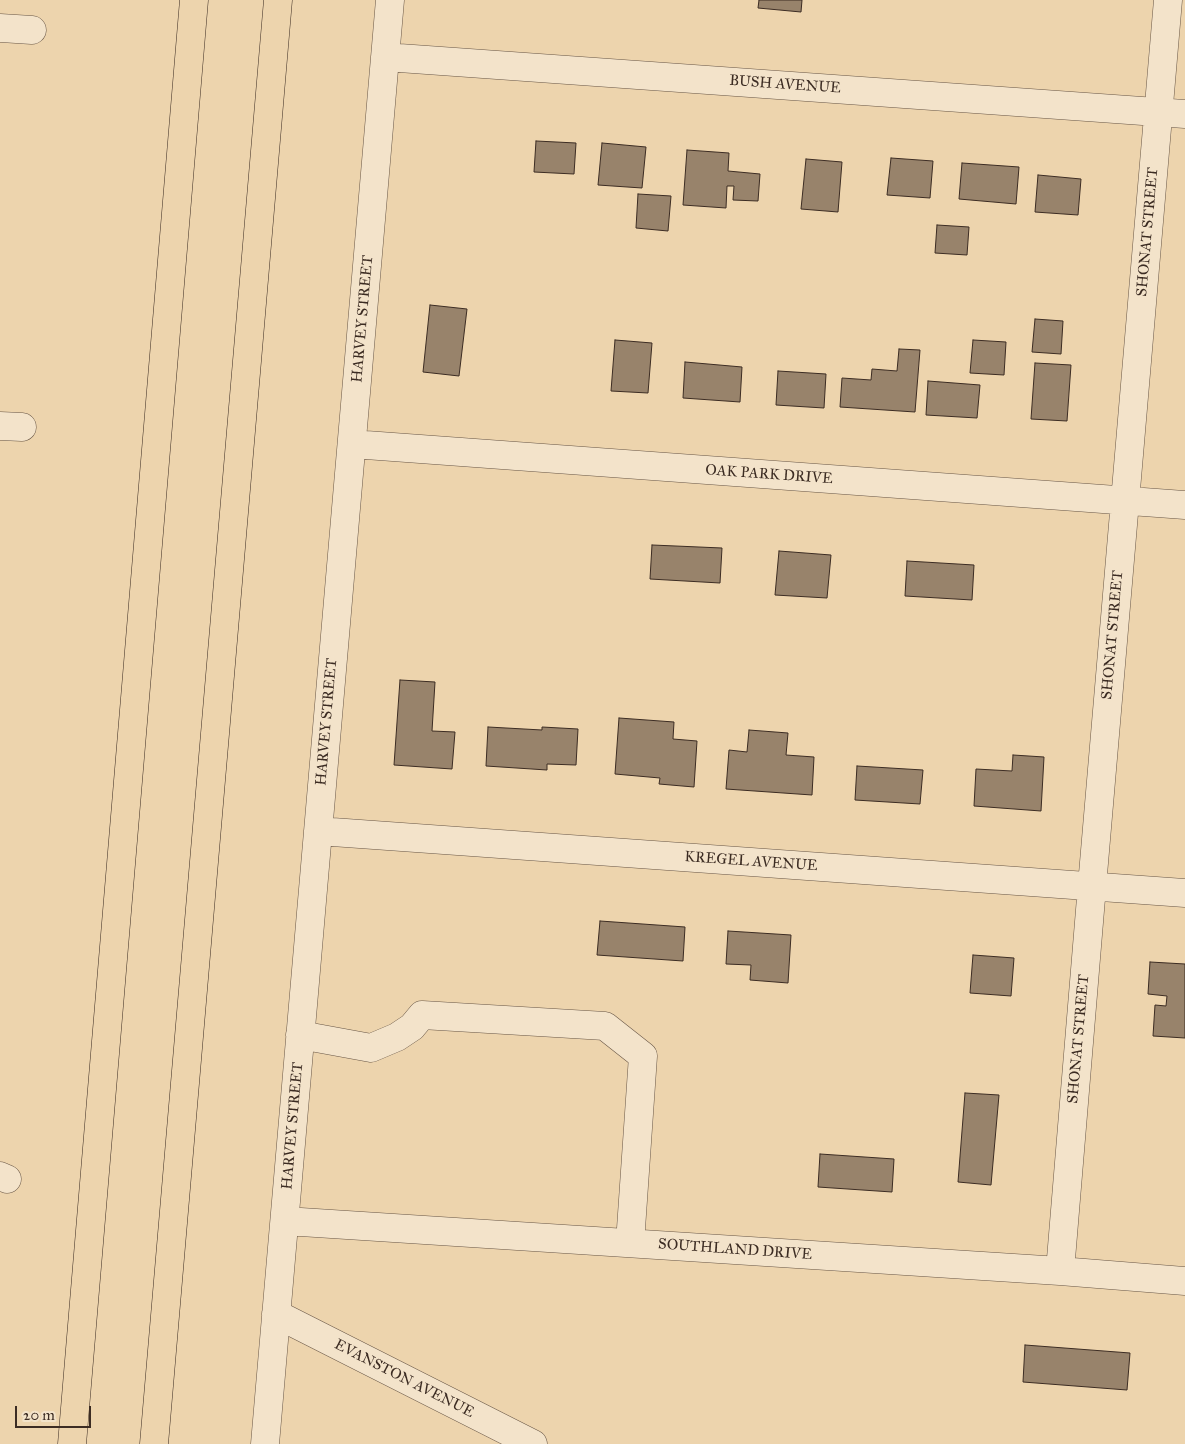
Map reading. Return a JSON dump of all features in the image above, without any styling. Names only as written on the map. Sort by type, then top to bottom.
[{"type":"highway","points":[[72,1444],[194,0]]},
{"type":"highway","points":[[154,1444],[278,0]]},
{"type":"street","name":"HARVEY STREET","points":[[265,1444],[390,0]]},
{"type":"street","name":"SHONAT STREET","points":[[1060,1271],[1168,0]]},
{"type":"street","points":[[0,28],[32,30]]},
{"type":"street","name":"BUSH AVENUE","points":[[385,57],[1185,114]]},
{"type":"street","name":"OAK PARK DRIVE","points":[[352,444],[1185,505]]},
{"type":"street","name":"KREGEL AVENUE","points":[[318,831],[1185,893]]},
{"type":"street","points":[[300,1036],[371,1048],[405,1032],[422,1015],[605,1026],[643,1056],[630,1243]]},
{"type":"street","name":"SOUTHLAND DRIVE","points":[[285,1221],[1060,1271],[1185,1281]]},
{"type":"street","name":"EVANSTON AVENUE","points":[[276,1314],[533,1444]]},
{"type":"building","points":[[759,0],[802,0],[801,12],[758,8]]},
{"type":"building","points":[[536,141],[576,143],[574,174],[534,172]]},
{"type":"building","points":[[602,143],[646,147],[642,188],[598,185]]},
{"type":"building","points":[[687,150],[729,153],[728,171],[760,174],[758,201],[733,200],[734,186],[727,186],[726,208],[683,205]]},
{"type":"building","points":[[891,158],[933,161],[930,198],[887,195]]},
{"type":"building","points":[[806,159],[842,162],[838,212],[801,209]]},
{"type":"building","points":[[962,163],[1019,167],[1016,204],[959,199]]},
{"type":"building","points":[[1038,175],[1081,179],[1078,215],[1035,212]]},
{"type":"building","points":[[638,194],[671,196],[668,231],[636,228]]},
{"type":"building","points":[[937,225],[969,227],[967,255],[935,253]]},
{"type":"building","points":[[430,305],[467,309],[459,376],[423,372]]},
{"type":"building","points":[[1035,319],[1063,321],[1061,354],[1032,352]]},
{"type":"building","points":[[615,340],[652,343],[648,393],[611,391]]},
{"type":"building","points":[[973,340],[1006,342],[1004,375],[970,373]]},
{"type":"building","points":[[899,349],[920,350],[915,412],[840,407],[842,378],[871,380],[872,369],[897,371]]},
{"type":"building","points":[[685,362],[742,367],[740,402],[683,398]]},
{"type":"building","points":[[1035,363],[1071,365],[1067,421],[1031,419]]},
{"type":"building","points":[[778,371],[826,374],[824,408],[776,405]]},
{"type":"building","points":[[928,381],[980,385],[977,418],[926,415]]},
{"type":"building","points":[[652,545],[722,548],[720,583],[650,579]]},
{"type":"building","points":[[779,551],[831,555],[827,598],[775,595]]},
{"type":"building","points":[[907,561],[974,565],[972,600],[905,596]]},
{"type":"building","points":[[400,680],[435,682],[432,731],[455,732],[452,769],[394,765]]},
{"type":"building","points":[[619,718],[674,722],[673,739],[697,741],[694,787],[659,784],[660,778],[615,774]]},
{"type":"building","points":[[488,727],[542,730],[542,727],[578,729],[576,765],[547,764],[547,770],[486,766]]},
{"type":"building","points":[[749,730],[788,733],[786,755],[814,757],[812,795],[726,789],[729,750],[747,752]]},
{"type":"building","points":[[1013,755],[1044,757],[1041,811],[974,806],[976,769],[1012,771]]},
{"type":"building","points":[[857,766],[923,770],[920,804],[855,800]]},
{"type":"building","points":[[600,921],[685,927],[683,961],[597,955]]},
{"type":"building","points":[[728,931],[791,935],[788,983],[750,980],[751,965],[726,964]]},
{"type":"building","points":[[973,955],[1014,958],[1011,996],[970,993]]},
{"type":"building","points":[[1150,962],[1185,964],[1185,1038],[1153,1036],[1155,1005],[1166,1006],[1167,996],[1148,994]]},
{"type":"building","points":[[965,1093],[999,1095],[991,1185],[958,1182]]},
{"type":"building","points":[[820,1154],[894,1159],[892,1192],[818,1187]]},
{"type":"building","points":[[1025,1345],[1130,1353],[1127,1390],[1023,1382]]}]
